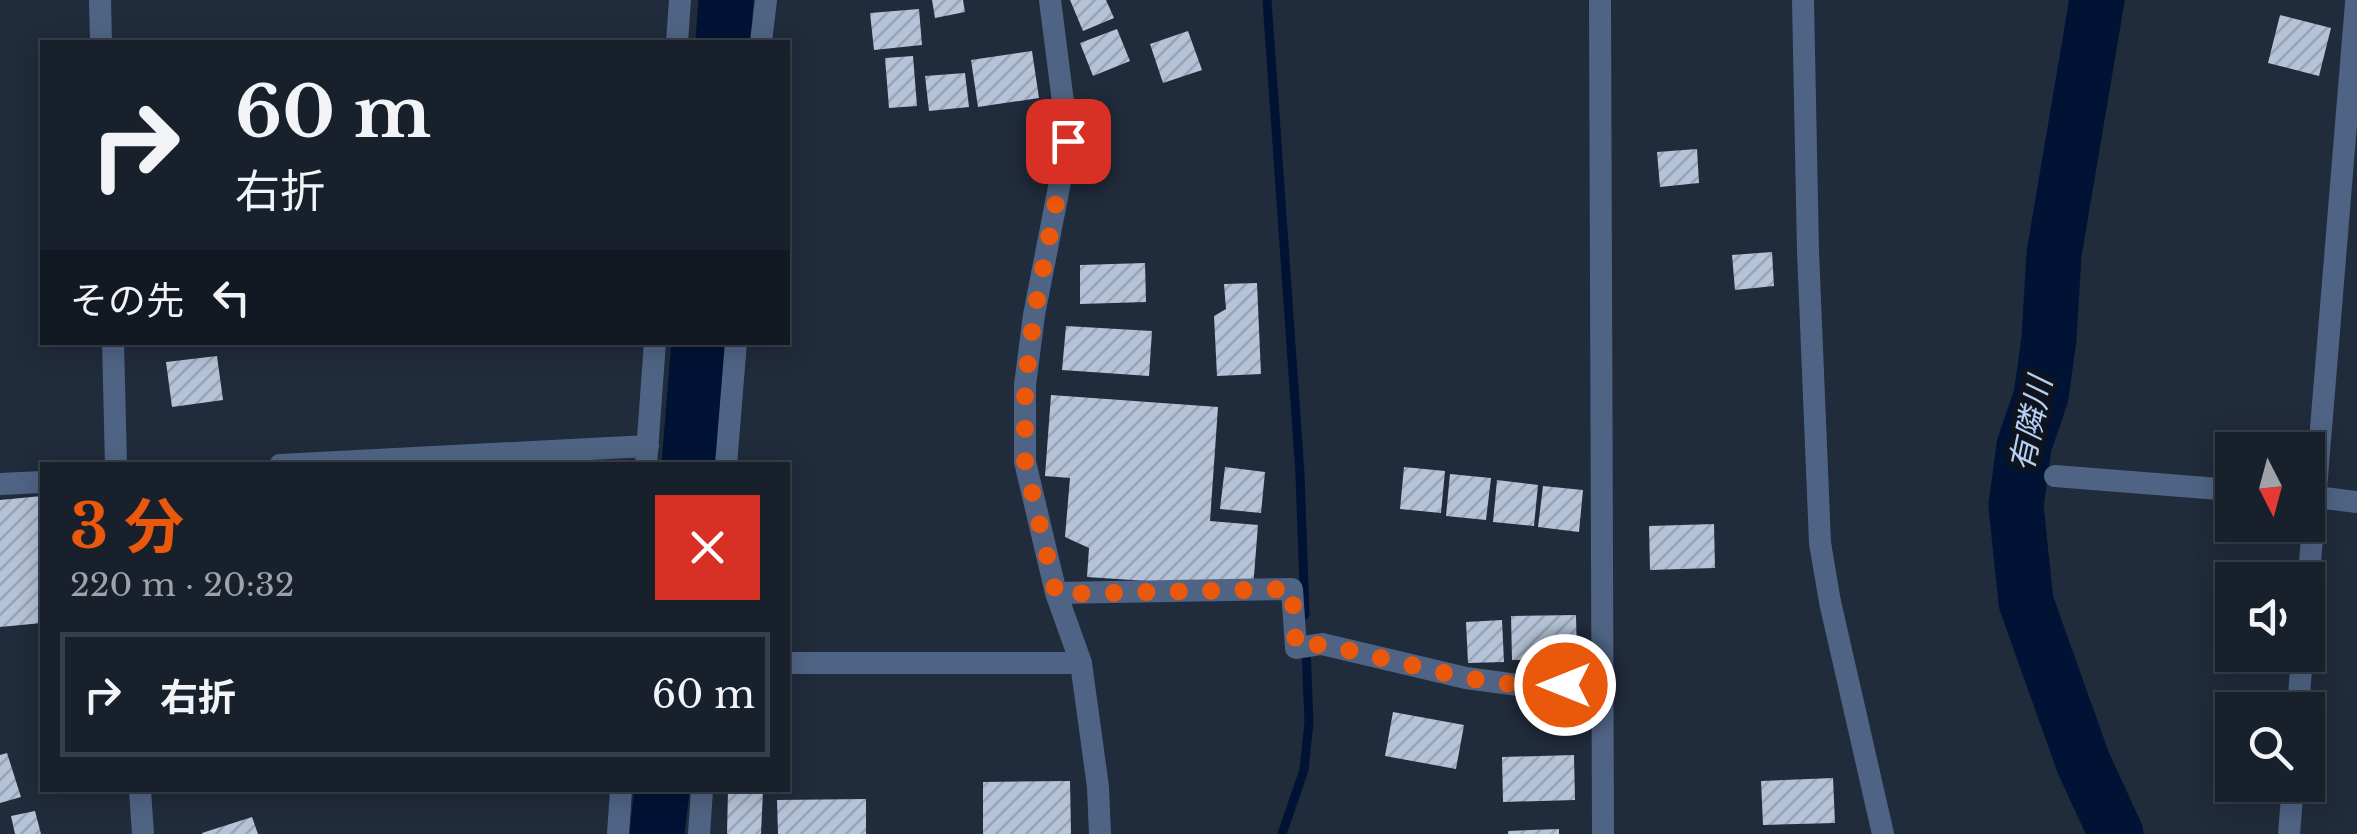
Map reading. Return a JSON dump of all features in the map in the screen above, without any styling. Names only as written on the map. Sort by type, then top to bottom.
[{"type":"street","points":[[101,40],[98,0],[115,0]]},
{"type":"street","points":[[677,40],[680,0]]},
{"type":"street","points":[[761,40],[766,0]]},
{"type":"street","points":[[1050,0],[1068,141],[1034,315],[1025,385],[1025,462],[1056,594],[1081,663],[1098,786],[1100,834]]},
{"type":"street","points":[[1600,0],[1603,834]]},
{"type":"street","points":[[1803,0],[1820,544],[1883,834]]},
{"type":"street","points":[[2317,432],[2355,2]]},
{"type":"street","points":[[113,345],[116,462]]},
{"type":"street","points":[[390,462],[647,455],[655,345]]},
{"type":"street","points":[[726,462],[736,345]]},
{"type":"street","points":[[2054,476],[2215,489]]},
{"type":"street","points":[[0,484],[40,482]]},
{"type":"street","points":[[2325,499],[2357,502]]},
{"type":"street","points":[[1056,594],[1292,589],[1296,648],[1322,644],[1466,678],[1526,686],[1604,684]]},
{"type":"street","points":[[790,663],[1081,663]]},
{"type":"street","points":[[140,792],[143,834]]},
{"type":"street","points":[[618,834],[621,792]]},
{"type":"street","points":[[699,834],[702,792]]},
{"type":"street","points":[[2289,834],[2292,802]]},
{"type":"building","points":[[932,0],[963,0],[965,12],[935,18]]},
{"type":"building","points":[[1070,0],[1106,0],[1114,18],[1083,31]]},
{"type":"building","points":[[919,9],[922,45],[874,50],[870,13]]},
{"type":"building","points":[[2280,15],[2331,28],[2319,76],[2268,63]]},
{"type":"building","points":[[1117,29],[1130,61],[1093,76],[1080,43]]},
{"type":"building","points":[[1188,31],[1202,70],[1163,83],[1150,44]]},
{"type":"building","points":[[1032,51],[1039,98],[978,107],[971,60]]},
{"type":"building","points":[[913,56],[917,106],[889,108],[885,58]]},
{"type":"building","points":[[965,73],[969,107],[929,111],[925,76]]},
{"type":"building","points":[[1697,149],[1699,183],[1660,187],[1657,152]]},
{"type":"building","points":[[1772,252],[1774,286],[1735,290],[1732,255]]},
{"type":"building","points":[[1145,263],[1146,302],[1080,304],[1080,265]]},
{"type":"building","points":[[1257,283],[1261,374],[1217,376],[1214,316],[1226,309],[1224,284]]},
{"type":"building","points":[[1066,326],[1152,331],[1149,376],[1062,370]]},
{"type":"building","points":[[217,356],[223,400],[172,407],[166,362]]},
{"type":"building","points":[[1051,395],[1218,407],[1210,521],[1258,525],[1253,588],[1087,577],[1089,548],[1065,537],[1070,478],[1045,476]]},
{"type":"building","points":[[1225,467],[1265,472],[1261,513],[1220,509]]},
{"type":"building","points":[[1404,467],[1445,471],[1441,513],[1400,509]]},
{"type":"building","points":[[1450,474],[1491,478],[1486,520],[1446,516]]},
{"type":"building","points":[[1497,480],[1538,485],[1534,526],[1493,522]]},
{"type":"building","points":[[1543,486],[1583,490],[1579,532],[1538,527]]},
{"type":"building","points":[[40,496],[40,623],[0,627],[0,500]]},
{"type":"building","points":[[1714,524],[1715,568],[1650,570],[1649,526]]},
{"type":"building","points":[[1576,615],[1577,659],[1512,660],[1511,616]]},
{"type":"building","points":[[1502,620],[1504,662],[1468,663],[1466,622]]},
{"type":"building","points":[[1393,712],[1464,725],[1456,769],[1385,756]]},
{"type":"building","points":[[7,753],[21,797],[0,803],[0,755]]},
{"type":"building","points":[[1574,755],[1575,800],[1503,802],[1502,757]]},
{"type":"building","points":[[1833,778],[1835,823],[1763,825],[1761,781]]},
{"type":"building","points":[[1070,781],[1071,834],[983,834],[983,782]]},
{"type":"building","points":[[728,792],[763,792],[761,834],[727,834]]},
{"type":"building","points":[[866,799],[866,834],[778,834],[777,800]]},
{"type":"building","points":[[35,811],[41,834],[15,834],[11,816]]},
{"type":"building","points":[[252,817],[258,834],[202,834],[202,833]]},
{"type":"building","points":[[1559,829],[1559,834],[1508,834],[1508,831]]},
{"type":"waterway","points":[[723,40],[726,0]]},
{"type":"waterway","points":[[1267,0],[1300,474],[1305,615]]},
{"type":"waterway","name":"有隣川","points":[[2097,0],[2054,254],[2041,396],[2024,446],[2016,506],[2026,602],[2083,762],[2116,834]]},
{"type":"waterway","points":[[689,462],[699,345]]},
{"type":"waterway","points":[[1282,834],[1304,770],[1309,722],[1306,646]]},
{"type":"waterway","points":[[657,834],[662,792]]},
{"type":"route","points":[[1068,141],[1034,315],[1025,385],[1025,462],[1056,594],[1292,589],[1296,648],[1322,644],[1466,678],[1526,686],[1565,685]]}]
